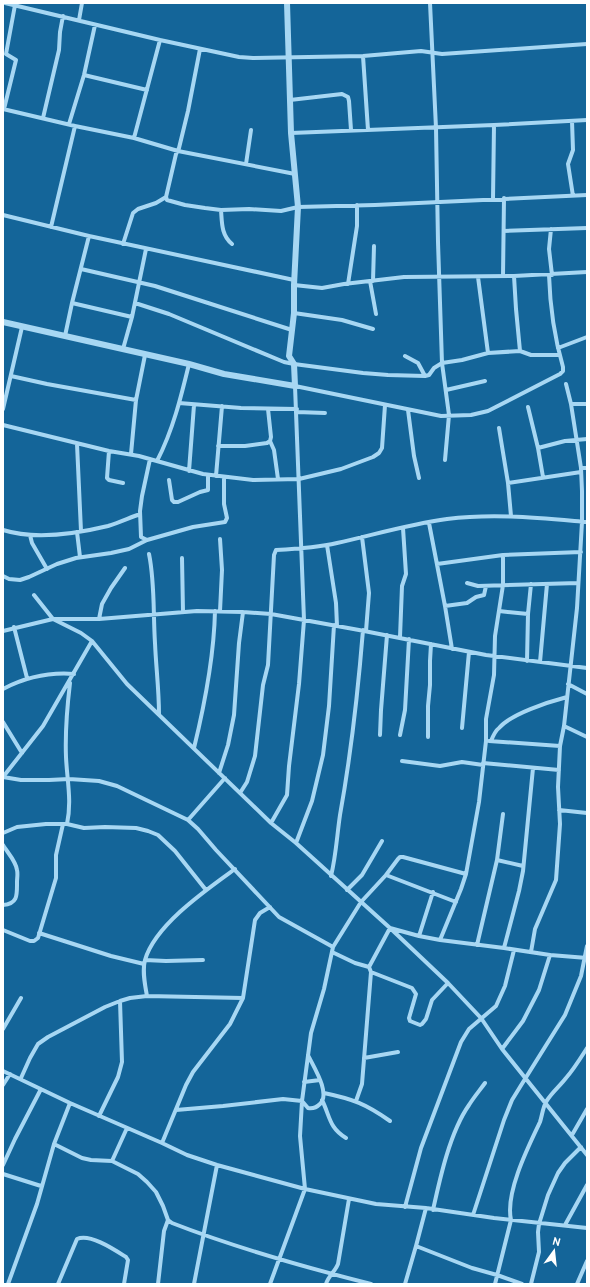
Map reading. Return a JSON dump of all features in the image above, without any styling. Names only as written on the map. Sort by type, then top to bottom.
[{"type":"street","points":[[5,3],[200,49],[253,58],[363,56],[421,52],[442,54],[587,44]]},
{"type":"street","points":[[79,20],[82,3]]},
{"type":"street","points":[[271,823],[287,795],[299,684],[304,620],[297,410],[294,364],[289,356],[294,313],[298,207],[291,133],[287,3]]},
{"type":"street","points":[[430,3],[436,128],[442,363],[449,415],[445,460]]},
{"type":"street","points":[[15,5],[6,54],[16,60],[3,109],[134,138],[178,151],[295,174]]},
{"type":"street","points":[[43,118],[59,50],[63,16]]},
{"type":"street","points":[[69,124],[84,75],[95,24]]},
{"type":"street","points":[[134,138],[160,40]]},
{"type":"street","points":[[123,244],[133,213],[138,209],[156,203],[166,197],[188,111],[200,49]]},
{"type":"street","points":[[363,56],[368,130]]},
{"type":"street","points":[[84,75],[147,90]]},
{"type":"street","points":[[290,100],[342,94],[346,95],[349,101],[351,130]]},
{"type":"street","points":[[291,133],[436,128],[587,120]]},
{"type":"street","points":[[572,121],[573,150],[568,165],[573,196]]},
{"type":"street","points":[[493,199],[494,125]]},
{"type":"street","points":[[51,227],[75,126]]},
{"type":"street","points":[[246,164],[251,130]]},
{"type":"street","points":[[166,197],[167,200],[185,205],[221,210],[249,209],[281,212],[298,207],[587,195]]},
{"type":"street","points":[[503,276],[504,198]]},
{"type":"street","points":[[348,284],[357,226],[357,205]]},
{"type":"street","points":[[221,210],[222,229],[224,235],[232,244]]},
{"type":"street","points":[[3,215],[123,244],[322,288],[404,277],[514,276],[587,272]]},
{"type":"street","points":[[504,231],[587,228]]},
{"type":"street","points":[[3,322],[189,364],[224,374],[295,386],[441,416],[471,415],[488,411],[560,374],[563,371],[550,304],[549,249],[551,229]]},
{"type":"street","points":[[66,336],[72,303],[89,236]]},
{"type":"street","points":[[374,246],[372,281],[376,314]]},
{"type":"street","points":[[123,349],[140,282],[146,249]]},
{"type":"street","points":[[81,269],[140,282],[292,330]]},
{"type":"street","points":[[478,276],[488,353]]},
{"type":"street","points":[[514,276],[520,351]]},
{"type":"street","points":[[72,303],[132,316]]},
{"type":"street","points":[[135,303],[169,314],[262,353],[294,364],[370,374],[425,376],[429,375],[434,368],[442,363],[462,360],[488,353],[520,351],[531,355],[560,355]]},
{"type":"street","points":[[294,313],[342,320],[373,329]]},
{"type":"street","points":[[3,409],[12,376],[22,327]]},
{"type":"street","points":[[558,348],[587,337]]},
{"type":"street","points":[[131,454],[136,400],[145,355]]},
{"type":"street","points":[[405,356],[418,363],[425,376]]},
{"type":"street","points":[[158,461],[165,446],[179,404],[189,364]]},
{"type":"street","points":[[12,376],[47,384],[136,400]]},
{"type":"street","points":[[446,390],[485,381]]},
{"type":"street","points":[[531,952],[535,929],[556,880],[560,824],[558,770],[560,746],[564,726],[585,522],[581,470],[571,404],[566,384]]},
{"type":"street","points":[[179,404],[297,410],[325,413]]},
{"type":"street","points":[[571,404],[587,404]]},
{"type":"street","points":[[189,471],[194,405]]},
{"type":"street","points":[[3,425],[77,444],[131,454],[208,475],[253,480],[300,479],[341,469],[373,457],[379,452],[382,448],[385,405]]},
{"type":"street","points":[[216,476],[222,406]]},
{"type":"street","points":[[528,407],[544,477]]},
{"type":"street","points":[[268,409],[271,437],[270,441],[274,450],[278,479]]},
{"type":"street","points":[[408,410],[414,456],[419,478]]},
{"type":"street","points":[[499,428],[508,483],[511,516]]},
{"type":"street","points":[[538,448],[576,439],[587,438]]},
{"type":"street","points":[[218,446],[245,446],[267,443],[270,441]]},
{"type":"street","points":[[77,444],[80,557]]},
{"type":"street","points":[[109,451],[107,478],[123,483]]},
{"type":"street","points":[[147,540],[141,537],[140,514],[142,496],[150,459]]},
{"type":"street","points":[[508,483],[587,468]]},
{"type":"street","points":[[169,480],[172,500],[174,502],[178,502],[208,490],[208,475]]},
{"type":"street","points":[[3,576],[9,579],[20,580],[57,564],[80,557],[129,549],[147,540],[192,527],[225,522],[227,518],[224,504],[224,477]]},
{"type":"street","points":[[3,530],[14,534],[30,535],[79,532],[109,526],[140,514]]},
{"type":"street","points":[[240,793],[247,782],[255,756],[263,685],[268,665],[274,552],[276,550],[302,549],[327,545],[453,518],[511,516],[585,522]]},
{"type":"street","points":[[429,523],[452,649]]},
{"type":"street","points":[[400,637],[402,586],[406,574],[403,528]]},
{"type":"street","points":[[30,535],[32,543],[47,569]]},
{"type":"street","points":[[331,876],[346,786],[365,631],[368,593],[362,537]]},
{"type":"street","points":[[194,748],[201,722],[213,657],[222,570],[220,539]]},
{"type":"street","points":[[296,844],[312,801],[323,755],[329,706],[336,625],[336,603],[327,545]]},
{"type":"street","points":[[437,564],[503,555],[581,552]]},
{"type":"street","points":[[149,554],[152,568],[159,714]]},
{"type":"street","points":[[440,940],[466,874],[479,802],[486,741],[486,719],[494,676],[494,657],[503,585],[503,555]]},
{"type":"street","points":[[182,558],[183,612]]},
{"type":"street","points":[[99,619],[102,604],[125,568]]},
{"type":"street","points":[[467,583],[478,586],[486,586],[578,583]]},
{"type":"street","points":[[527,660],[528,614],[531,584]]},
{"type":"street","points":[[540,662],[547,584]]},
{"type":"street","points":[[445,606],[467,603],[476,597],[482,596],[484,595],[486,586]]},
{"type":"street","points":[[34,595],[53,619],[81,633],[92,641],[127,684],[271,823],[348,890],[448,983],[481,1018],[502,1049],[587,1155]]},
{"type":"street","points":[[499,610],[528,614]]},
{"type":"street","points":[[3,631],[14,627],[53,619],[99,619],[183,612],[243,612],[271,614],[336,625],[494,657],[586,667]]},
{"type":"street","points":[[219,773],[228,745],[234,715],[239,643],[243,612]]},
{"type":"street","points":[[14,627],[27,678]]},
{"type":"street","points":[[380,735],[380,710],[387,635]]},
{"type":"street","points":[[400,735],[405,707],[409,640]]},
{"type":"street","points":[[92,641],[43,726],[3,777],[21,780],[69,779],[99,781],[117,786],[188,820],[279,917],[333,947]]},
{"type":"street","points":[[428,737],[431,644]]},
{"type":"street","points":[[462,728],[469,652]]},
{"type":"street","points":[[3,688],[27,678],[60,673],[74,674]]},
{"type":"street","points":[[3,930],[30,941],[34,941],[38,938],[56,878],[56,855],[70,804],[66,758],[66,718],[70,680]]},
{"type":"street","points":[[568,684],[587,694]]},
{"type":"street","points":[[491,741],[499,727],[511,718],[552,701],[567,697]]},
{"type":"street","points":[[3,722],[22,753]]},
{"type":"street","points":[[564,726],[587,737]]},
{"type":"street","points":[[486,741],[560,746]]},
{"type":"street","points":[[402,761],[440,766],[462,762],[558,770]]},
{"type":"street","points":[[504,948],[519,891],[533,768]]},
{"type":"street","points":[[188,820],[225,778]]},
{"type":"street","points":[[559,810],[587,812]]},
{"type":"street","points":[[477,945],[497,860],[503,814]]},
{"type":"street","points":[[3,833],[17,827],[65,824],[84,828],[105,826],[148,830],[158,835],[175,851],[206,890]]},
{"type":"street","points":[[348,890],[362,875],[382,841]]},
{"type":"street","points":[[3,845],[17,870],[16,898],[13,902],[3,905]]},
{"type":"street","points":[[270,1284],[305,1189],[300,1136],[307,1054],[311,1033],[324,990],[333,947],[361,902],[386,875],[398,859],[403,857],[466,874]]},
{"type":"street","points":[[497,860],[523,866]]},
{"type":"street","points":[[147,996],[145,962],[153,942],[165,927],[206,890],[235,869]]},
{"type":"street","points":[[386,875],[456,902]]},
{"type":"street","points":[[419,936],[433,892]]},
{"type":"street","points":[[162,1143],[186,1085],[193,1072],[230,1024],[244,998],[256,920],[260,913],[270,907]]},
{"type":"street","points":[[390,928],[440,940],[550,955],[586,958]]},
{"type":"street","points":[[369,967],[390,928]]},
{"type":"street","points":[[39,933],[110,956],[145,962],[203,960]]},
{"type":"street","points":[[472,1215],[512,1100],[565,1015],[581,976],[586,958],[587,946]]},
{"type":"street","points":[[406,1207],[421,1148],[461,1042],[469,1029],[496,1006],[505,986],[514,950]]},
{"type":"street","points":[[332,952],[355,963],[369,967]]},
{"type":"street","points":[[502,1049],[523,1021],[539,990],[550,955]]},
{"type":"street","points":[[356,1101],[362,1084],[371,972],[369,967]]},
{"type":"street","points":[[371,972],[412,988],[415,991],[416,994],[409,1018],[410,1021],[420,1025],[426,1019],[432,1000],[448,983]]},
{"type":"street","points":[[21,1078],[38,1044],[48,1037],[105,1007],[120,1001],[147,996],[244,998]]},
{"type":"street","points":[[3,1029],[21,998]]},
{"type":"street","points":[[99,1116],[118,1078],[122,1062],[120,1001]]},
{"type":"street","points":[[495,1284],[511,1220],[509,1212],[510,1205],[517,1176],[527,1147],[544,1111],[546,1102],[574,1068],[587,1048]]},
{"type":"street","points":[[364,1058],[398,1052]]},
{"type":"street","points":[[176,1110],[283,1099],[302,1101],[308,1108],[313,1109],[320,1104],[324,1093],[320,1080],[307,1054]]},
{"type":"street","points":[[3,1071],[21,1078],[70,1103],[187,1155],[217,1165],[305,1189],[376,1204],[426,1208],[539,1224],[587,1228]]},
{"type":"street","points":[[3,1085],[10,1074]]},
{"type":"street","points":[[304,1082],[320,1080]]},
{"type":"street","points":[[434,1210],[438,1188],[454,1135],[468,1106],[486,1083]]},
{"type":"street","points":[[3,1165],[41,1089]]},
{"type":"street","points":[[324,1093],[356,1101],[375,1110],[390,1121]]},
{"type":"street","points":[[322,1100],[333,1127],[338,1133],[346,1138]]},
{"type":"street","points":[[8,1284],[37,1204],[54,1144],[70,1103]]},
{"type":"street","points":[[572,1135],[587,1109]]},
{"type":"street","points":[[112,1161],[127,1128]]},
{"type":"street","points":[[54,1144],[82,1158],[112,1161],[138,1174],[156,1192],[168,1220],[204,1236],[278,1259],[370,1284]]},
{"type":"street","points":[[531,1284],[539,1252],[539,1224],[548,1195],[558,1173],[565,1163],[581,1147]]},
{"type":"street","points":[[194,1284],[217,1165]]},
{"type":"street","points":[[3,1174],[41,1186]]},
{"type":"street","points":[[565,1225],[587,1185]]},
{"type":"street","points":[[326,1284],[330,1275],[333,1274],[338,1264],[349,1199]]},
{"type":"street","points":[[405,1284],[426,1208]]},
{"type":"street","points":[[158,1284],[164,1231],[168,1220]]},
{"type":"street","points":[[58,1284],[78,1239],[81,1237],[87,1237],[126,1257],[128,1260],[124,1284]]},
{"type":"street","points":[[416,1246],[472,1268],[522,1284]]},
{"type":"street","points":[[577,1284],[587,1261]]}]
